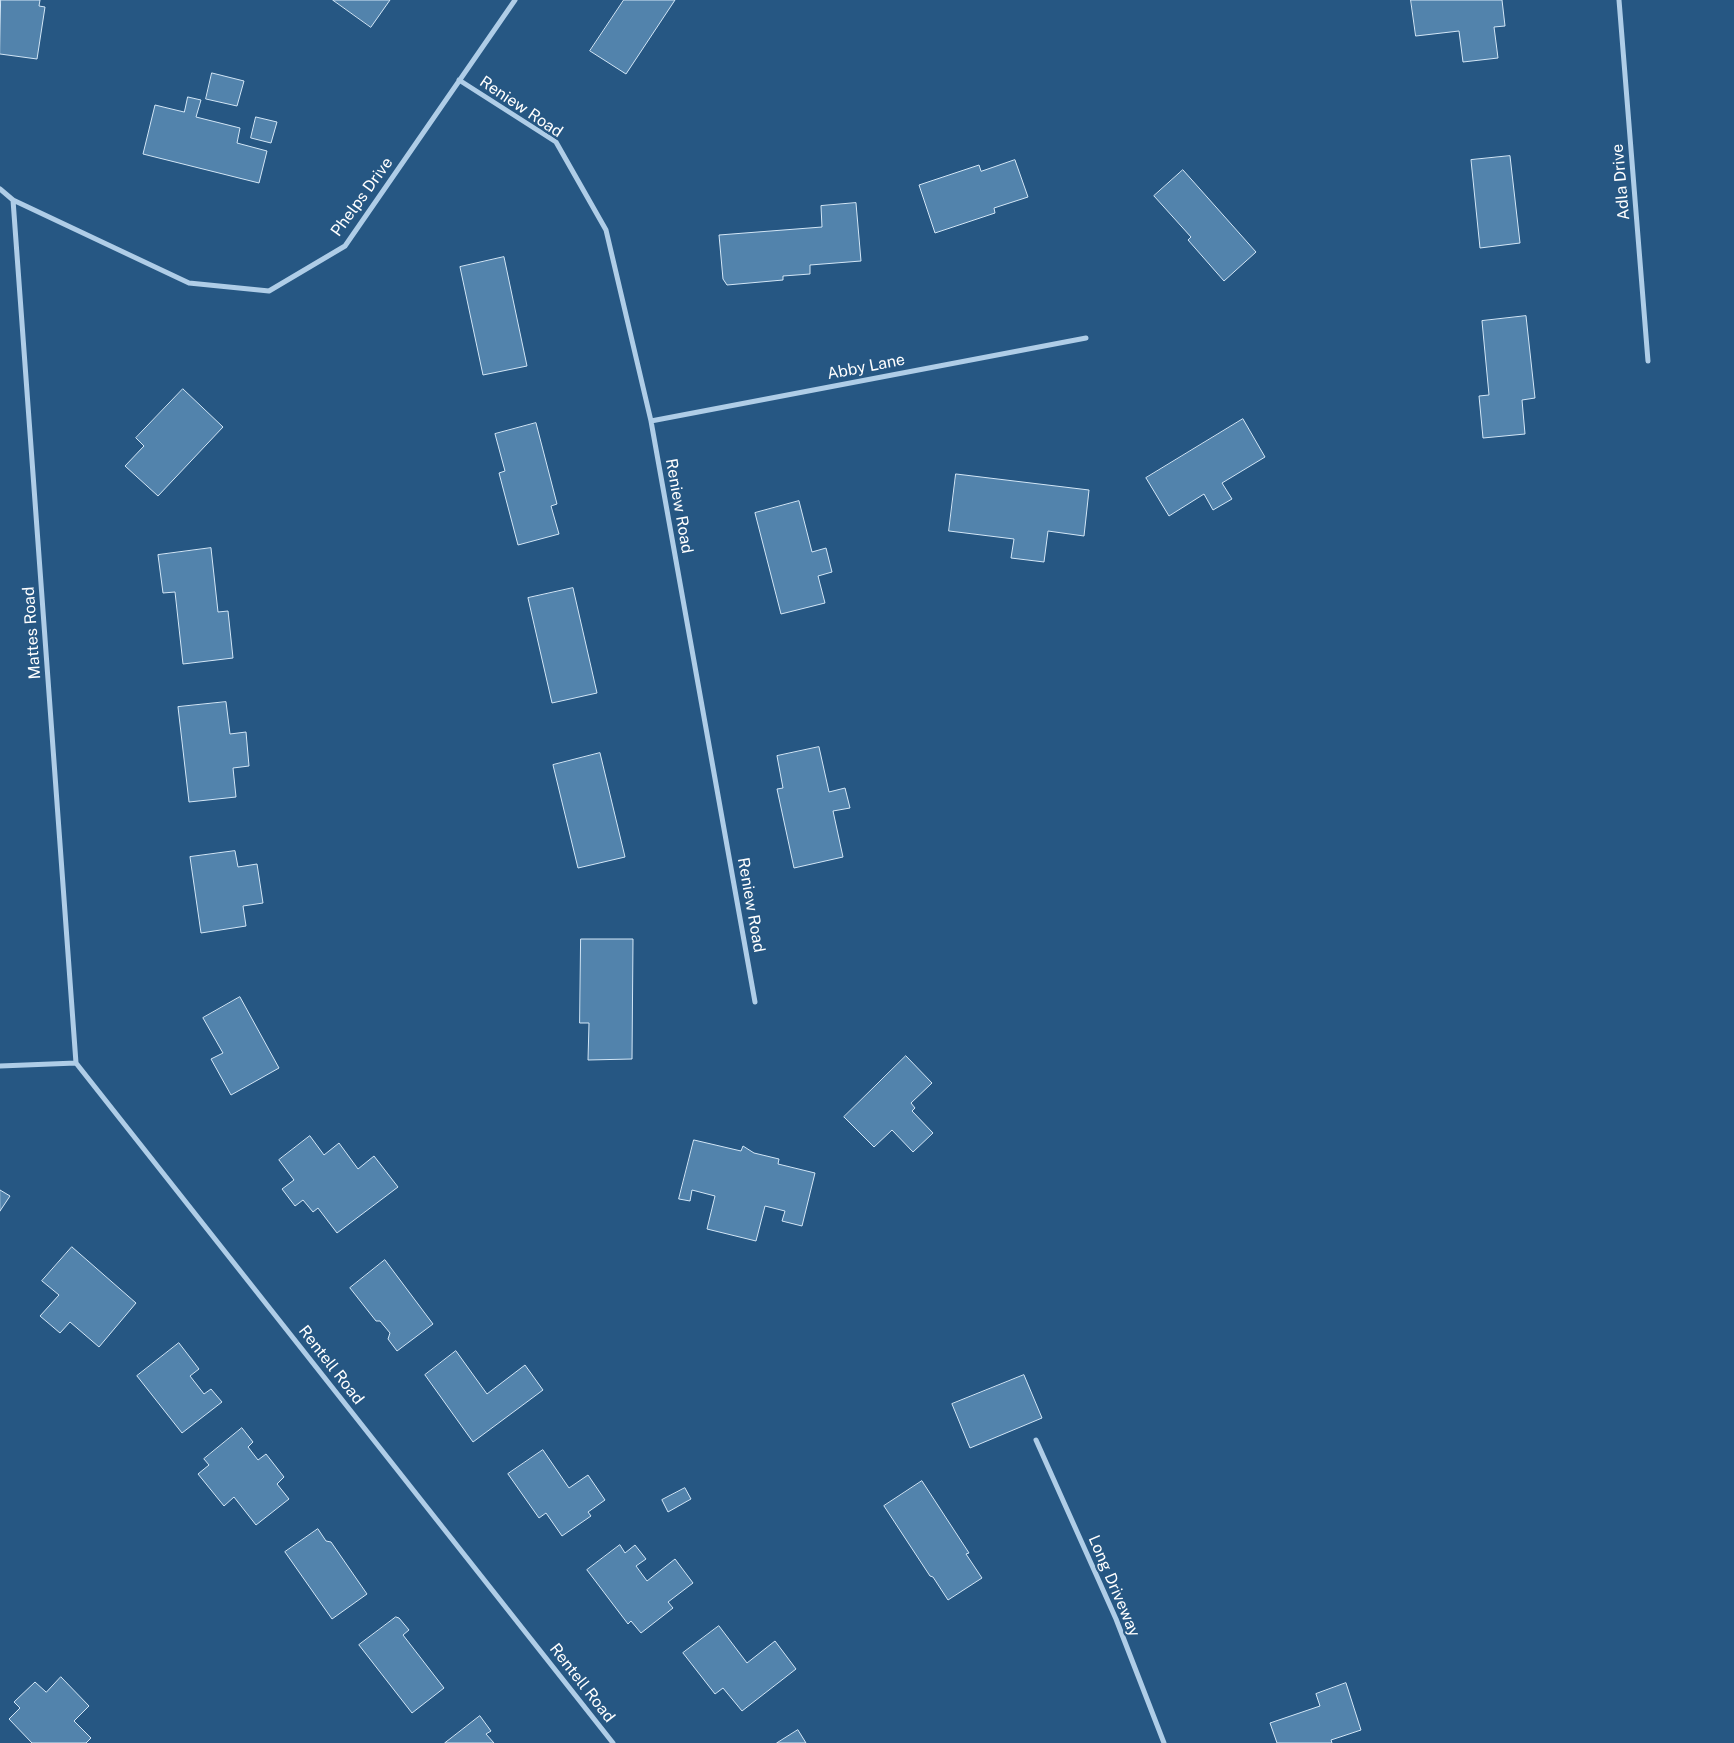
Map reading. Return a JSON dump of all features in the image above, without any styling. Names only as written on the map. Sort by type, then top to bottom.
[{"type":"street","name":"Phelps Drive","points":[[0,189],[14,200],[189,283],[269,291],[345,246],[514,0]]},
{"type":"street","name":"Adla Drive","points":[[1619,0],[1648,361]]},
{"type":"street","name":"Reniew Road","points":[[459,80],[556,142],[606,230],[651,421],[755,1002]]},
{"type":"street","name":"Mattes Road","points":[[14,200],[76,1063]]},
{"type":"street","name":"Abby Lane","points":[[651,421],[1086,338]]},
{"type":"street","points":[[0,1066],[76,1063]]},
{"type":"street","name":"Rentell Road","points":[[76,1063],[613,1743]]},
{"type":"street","name":"Long Driveway","points":[[1036,1440],[1116,1619],[1164,1743]]},
{"type":"building","points":[[1,0],[40,0],[39,6],[45,7],[37,59],[0,54]]},
{"type":"building","points":[[333,0],[390,0],[371,27]]},
{"type":"building","points":[[624,0],[675,0],[626,74],[590,51]]},
{"type":"building","points":[[1411,0],[1502,0],[1505,26],[1494,27],[1498,58],[1463,62],[1459,31],[1416,36]]},
{"type":"building","points":[[212,73],[244,81],[237,106],[206,99]]},
{"type":"building","points":[[188,97],[201,100],[196,117],[240,128],[237,143],[267,151],[259,183],[143,154],[155,105],[184,112]]},
{"type":"building","points":[[256,117],[277,122],[271,143],[251,138]]},
{"type":"building","points":[[1510,156],[1520,243],[1480,248],[1471,160]]},
{"type":"building","points":[[1015,160],[1028,197],[994,208],[995,213],[935,233],[919,185],[979,165],[981,171]]},
{"type":"building","points":[[1183,170],[1256,252],[1224,281],[1188,240],[1191,237],[1154,196]]},
{"type":"building","points":[[856,203],[861,261],[810,265],[810,274],[783,276],[783,280],[727,285],[723,279],[719,235],[822,227],[821,206]]},
{"type":"building","points":[[504,257],[527,366],[483,375],[460,267]]},
{"type":"building","points":[[1526,316],[1535,398],[1522,400],[1525,434],[1483,438],[1479,396],[1489,395],[1482,321]]},
{"type":"building","points":[[183,389],[223,427],[158,496],[125,466],[144,446],[136,438]]},
{"type":"building","points":[[1243,419],[1265,457],[1222,483],[1232,499],[1213,510],[1204,494],[1169,516],[1146,478]]},
{"type":"building","points":[[536,423],[557,504],[551,506],[559,534],[518,545],[499,473],[505,471],[495,434]]},
{"type":"building","points":[[956,474],[1089,490],[1084,536],[1048,531],[1044,562],[1011,558],[1014,539],[949,531]]},
{"type":"building","points":[[799,501],[812,552],[826,548],[832,572],[818,576],[825,603],[781,614],[755,513]]},
{"type":"building","points":[[211,548],[218,612],[228,611],[233,658],[183,664],[175,592],[163,593],[158,555]]},
{"type":"building","points":[[573,588],[597,693],[552,703],[528,598]]},
{"type":"building","points":[[226,702],[230,734],[246,732],[249,766],[233,768],[236,797],[189,802],[178,707]]},
{"type":"building","points":[[819,747],[829,792],[845,788],[850,808],[833,811],[843,857],[794,868],[777,789],[783,788],[777,756]]},
{"type":"building","points":[[600,753],[625,857],[578,868],[553,765]]},
{"type":"building","points":[[235,851],[238,867],[257,864],[263,903],[243,906],[246,926],[201,933],[190,857]]},
{"type":"building","points":[[581,939],[633,939],[632,1059],[588,1060],[589,1023],[580,1023]]},
{"type":"building","points":[[240,997],[279,1068],[231,1095],[211,1059],[223,1053],[203,1018]]},
{"type":"building","points":[[906,1056],[932,1083],[911,1103],[915,1108],[912,1111],[933,1133],[913,1152],[892,1130],[874,1147],[844,1117]]},
{"type":"building","points":[[310,1136],[324,1155],[339,1143],[358,1169],[374,1156],[398,1187],[337,1233],[318,1208],[313,1212],[303,1200],[295,1206],[282,1189],[294,1180],[279,1160]]},
{"type":"building","points":[[694,1140],[741,1151],[743,1146],[754,1153],[779,1159],[778,1164],[815,1173],[802,1226],[782,1221],[785,1211],[765,1206],[756,1241],[707,1229],[715,1196],[692,1190],[690,1201],[679,1199]]},
{"type":"building","points":[[0,1190],[10,1196],[0,1211]]},
{"type":"building","points":[[72,1247],[136,1303],[99,1347],[70,1322],[60,1333],[40,1316],[59,1295],[42,1281]]},
{"type":"building","points":[[385,1260],[433,1324],[397,1351],[388,1339],[390,1333],[380,1321],[376,1321],[350,1288]]},
{"type":"building","points":[[179,1343],[199,1369],[190,1376],[204,1394],[211,1389],[222,1402],[182,1433],[137,1376]]},
{"type":"building","points":[[456,1351],[487,1394],[525,1365],[543,1390],[473,1442],[425,1375]]},
{"type":"building","points":[[1024,1375],[1042,1418],[970,1448],[952,1404]]},
{"type":"building","points":[[242,1428],[253,1442],[248,1447],[258,1460],[266,1454],[284,1477],[277,1484],[289,1499],[256,1525],[234,1497],[224,1506],[198,1474],[209,1465],[204,1459]]},
{"type":"building","points":[[543,1450],[569,1488],[588,1475],[605,1500],[588,1512],[591,1516],[562,1536],[546,1513],[539,1518],[508,1474]]},
{"type":"building","points":[[922,1481],[969,1553],[966,1554],[982,1578],[948,1600],[884,1506]]},
{"type":"building","points":[[685,1488],[691,1499],[668,1512],[662,1500]]},
{"type":"building","points":[[318,1529],[326,1541],[331,1542],[367,1594],[332,1619],[285,1552]]},
{"type":"building","points":[[620,1545],[625,1553],[635,1545],[646,1559],[636,1566],[647,1581],[675,1559],[693,1583],[668,1602],[673,1608],[641,1633],[631,1621],[628,1624],[587,1570]]},
{"type":"building","points":[[396,1617],[409,1630],[403,1635],[444,1688],[412,1713],[359,1645]]},
{"type":"building","points":[[719,1626],[747,1663],[775,1641],[796,1669],[742,1711],[723,1688],[715,1694],[683,1653]]},
{"type":"building","points":[[61,1677],[89,1706],[74,1721],[91,1738],[86,1743],[32,1743],[9,1719],[20,1708],[14,1702],[35,1682],[46,1692]]},
{"type":"building","points":[[1346,1683],[1361,1730],[1331,1740],[1332,1743],[1277,1743],[1270,1723],[1320,1706],[1316,1694]]},
{"type":"building","points":[[480,1716],[491,1731],[486,1734],[494,1743],[445,1743]]},
{"type":"building","points":[[798,1730],[806,1743],[777,1743]]}]
